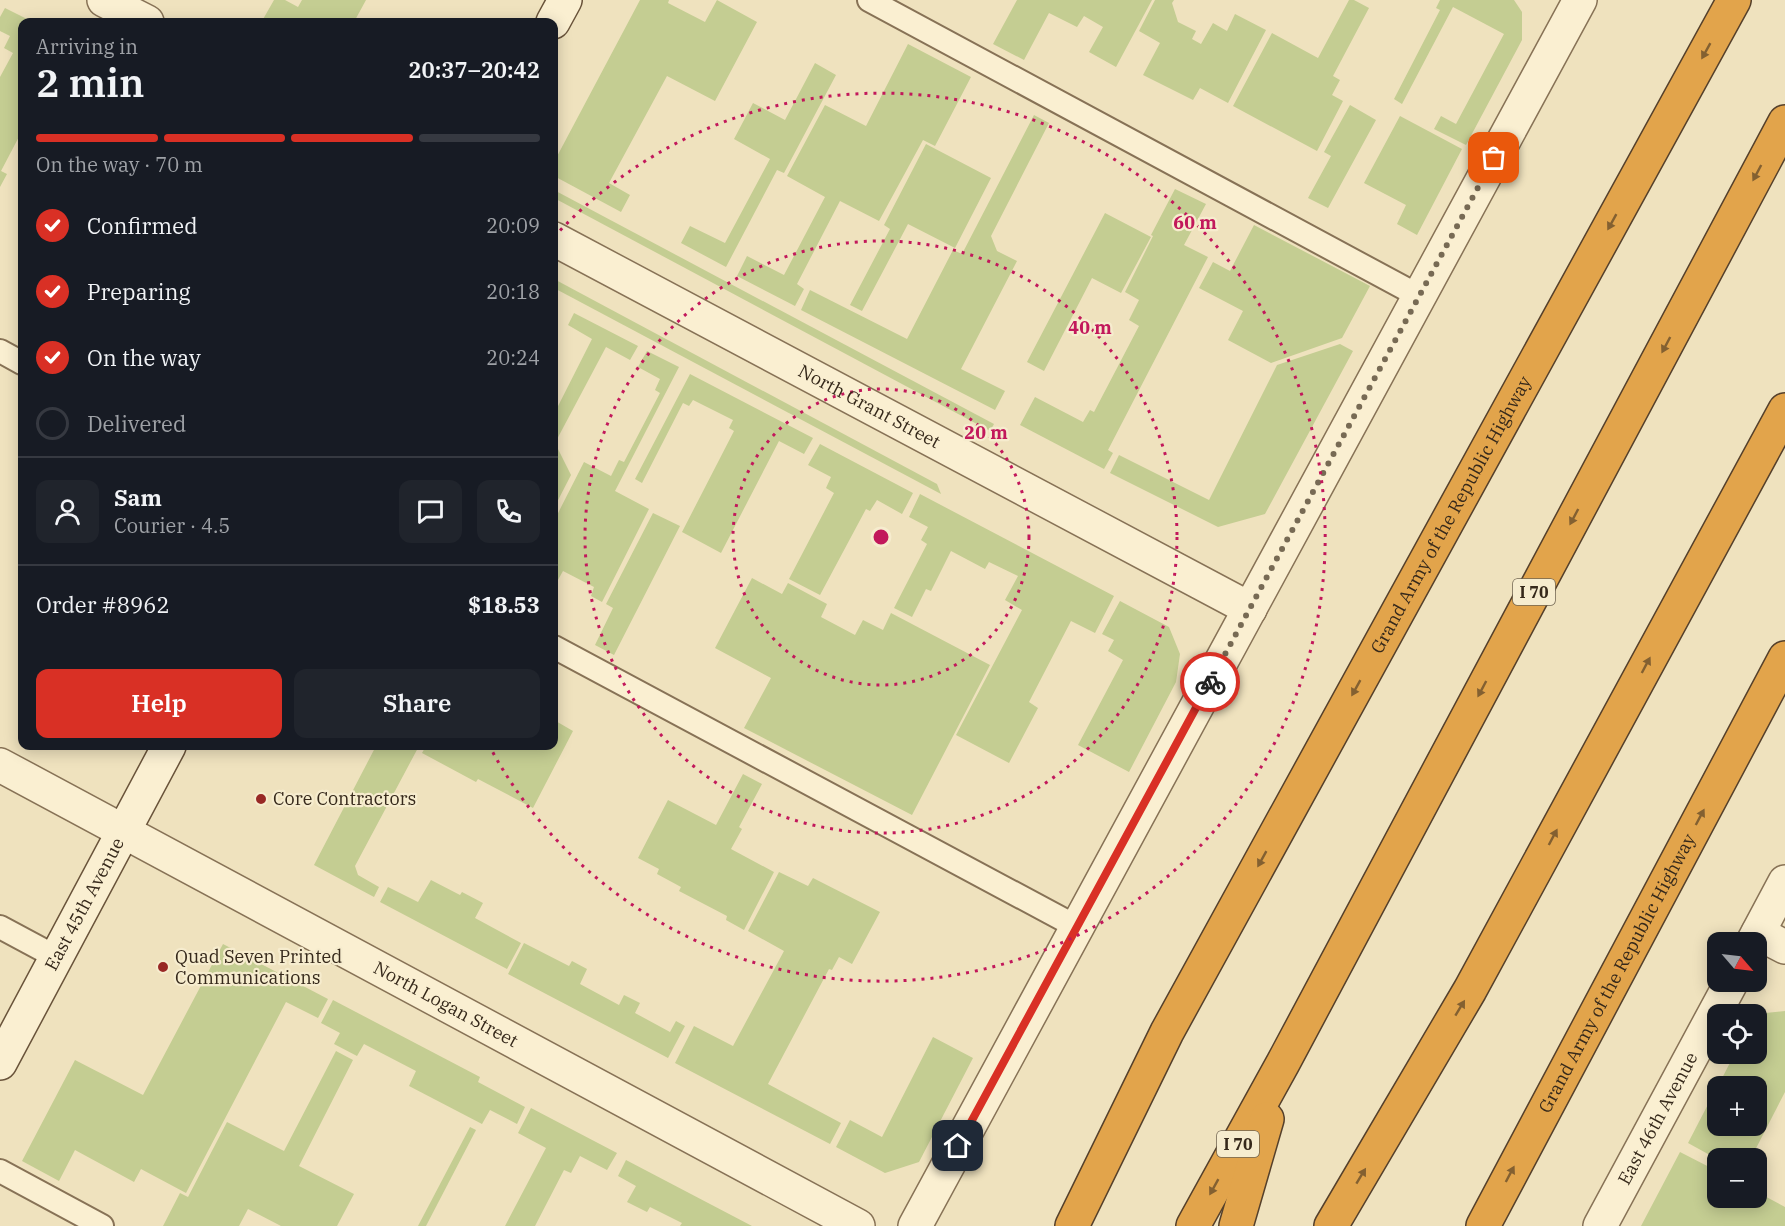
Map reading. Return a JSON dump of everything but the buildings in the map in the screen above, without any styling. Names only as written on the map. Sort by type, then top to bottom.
[{"type":"highway","name":"Grand Army of the Republic Highway","points":[[1167,1032],[1734,0]]},
{"type":"highway","name":"I 70","points":[[1192,1226],[1283,1063],[1785,122]]},
{"type":"highway","points":[[1331,1226],[1470,990],[1785,410]]},
{"type":"highway","name":"Grand Army of the Republic Highway","points":[[1483,1226],[1785,658]]},
{"type":"highway","points":[[1048,1226],[1167,1032]]},
{"type":"highway","points":[[1072,1226],[1167,1032]]},
{"type":"highway","points":[[1236,1226],[1283,1063]]},
{"type":"street","points":[[104,0],[139,18]]},
{"type":"street","points":[[555,18],[565,0]]},
{"type":"street","points":[[915,1226],[1580,0]]},
{"type":"street","name":"North Grant Street","points":[[558,241],[1250,609]]},
{"type":"street","name":"East 45th Avenue","points":[[0,1063],[167,750]]},
{"type":"street","name":"North Logan Street","points":[[0,765],[858,1226]]},
{"type":"street","points":[[1767,935],[1785,882]]},
{"type":"street","name":"East 46th Avenue","points":[[1600,1226],[1726,992]]},
{"type":"lane","points":[[869,0],[1419,296]]},
{"type":"lane","points":[[0,351],[18,361]]},
{"type":"lane","points":[[558,649],[1077,927]]},
{"type":"lane","points":[[0,927],[56,957]]},
{"type":"lane","points":[[0,1171],[102,1226]]},
{"type":"green space","points":[[274,0],[285,0],[298,7],[302,0],[366,0],[356,18],[264,18]]},
{"type":"green space","points":[[640,0],[669,0],[668,3],[705,22],[717,0],[757,22],[715,101],[667,76],[609,183],[630,195],[621,212],[558,178],[558,154]]},
{"type":"green space","points":[[1017,0],[1152,0],[1116,67],[1089,52],[1103,27],[1084,16],[1077,27],[1049,13],[1024,60],[993,44]]},
{"type":"green space","points":[[1155,0],[1174,0],[1172,3],[1178,22],[1196,31],[1192,39],[1201,44],[1213,23],[1227,31],[1235,14],[1266,30],[1228,103],[1200,88],[1193,100],[1143,75],[1160,43],[1139,31]]},
{"type":"green space","points":[[1349,0],[1354,0],[1369,8],[1333,76],[1340,80],[1332,95],[1343,101],[1317,151],[1233,106],[1272,33],[1318,58]]},
{"type":"green space","points":[[1440,0],[1514,0],[1522,12],[1522,40],[1466,145],[1434,129],[1441,116],[1456,124],[1504,34],[1453,7],[1402,104],[1394,99],[1440,10],[1436,8]]},
{"type":"green space","points":[[5,8],[25,18],[18,18],[18,139],[1,171],[7,174],[0,187],[0,77],[13,53],[4,48],[10,36],[0,31],[0,17]]},
{"type":"green space","points":[[908,44],[971,77],[935,146],[923,140],[879,221],[840,201],[797,284],[804,289],[795,306],[737,276],[747,256],[784,275],[825,197],[787,176],[825,105],[866,126]]},
{"type":"green space","points":[[815,63],[836,75],[784,173],[777,170],[726,267],[681,243],[690,226],[725,243],[770,159],[734,139],[753,103],[785,120]]},
{"type":"green space","points":[[1350,105],[1376,120],[1328,208],[1308,198],[1331,156],[1324,152]]},
{"type":"green space","points":[[1034,115],[1049,123],[991,236],[997,251],[1017,261],[961,369],[1005,391],[995,410],[801,310],[810,290],[907,339],[953,250],[962,254]]},
{"type":"green space","points":[[1400,116],[1462,149],[1417,235],[1397,224],[1406,205],[1364,183]]},
{"type":"green space","points":[[926,144],[991,178],[955,248],[908,224],[862,311],[850,305],[890,229],[884,225]]},
{"type":"green space","points":[[1175,189],[1206,204],[1184,245],[1208,257],[1108,450],[1113,453],[1104,469],[1020,425],[1035,397],[1083,422],[1090,410],[1094,412],[1139,326],[1129,320],[1139,300],[1125,292]]},
{"type":"green space","points":[[558,192],[994,424],[990,431],[558,200]]},
{"type":"green space","points":[[1105,213],[1151,237],[1121,293],[1092,278],[1044,371],[1027,362]]},
{"type":"green space","points":[[1254,225],[1370,286],[1342,338],[1271,363],[1228,340],[1243,311],[1199,288],[1213,262],[1230,271]]},
{"type":"green space","points":[[558,281],[937,484],[941,494],[558,290]]},
{"type":"green space","points":[[574,313],[638,346],[630,360],[606,347],[558,437],[558,406],[592,339],[568,325]]},
{"type":"green space","points":[[1340,344],[1353,351],[1265,514],[1218,527],[1110,473],[1119,455],[1209,500],[1277,365]]},
{"type":"green space","points":[[647,351],[679,367],[615,491],[649,509],[602,602],[591,596],[594,587],[563,571],[558,580],[558,513],[584,462],[611,476],[619,460],[624,462],[660,393],[655,390],[660,379],[638,367]]},
{"type":"green space","points":[[690,374],[813,438],[804,454],[779,441],[721,553],[682,532],[734,431],[729,428],[733,420],[693,400],[689,406],[683,403],[642,483],[635,479]]},
{"type":"green space","points":[[820,444],[913,493],[902,514],[877,500],[870,511],[866,509],[820,595],[789,579],[834,493],[826,488],[831,477],[808,465]]},
{"type":"green space","points":[[558,449],[571,475],[558,500]]},
{"type":"green space","points":[[920,494],[1114,596],[1095,633],[1071,621],[1029,702],[1038,708],[1009,763],[956,735],[1022,610],[1005,600],[1018,576],[989,562],[985,569],[951,551],[931,591],[926,589],[912,617],[894,608],[927,544],[921,540],[928,527],[909,517]]},
{"type":"green space","points":[[653,513],[680,526],[614,655],[595,645],[613,608],[606,604]]},
{"type":"green space","points":[[752,578],[782,594],[788,583],[827,604],[821,617],[855,635],[863,620],[883,630],[891,613],[990,665],[912,815],[744,728],[771,678],[715,648]]},
{"type":"green space","points":[[1120,601],[1169,627],[1180,654],[1176,682],[1129,772],[1078,745],[1123,660],[1108,651],[1114,640],[1102,634]]},
{"type":"green space","points":[[558,722],[573,731],[533,808],[478,779],[476,782],[422,753],[424,750],[558,750]]},
{"type":"green space","points":[[374,750],[417,750],[355,866],[358,875],[379,887],[374,897],[314,865]]},
{"type":"green space","points":[[743,774],[762,784],[739,827],[742,829],[731,849],[774,872],[744,930],[726,920],[727,916],[679,891],[681,887],[657,874],[659,869],[638,858],[668,800],[716,825]]},
{"type":"green space","points":[[779,872],[808,886],[813,878],[880,912],[852,964],[839,957],[832,970],[829,969],[768,1084],[841,1123],[830,1144],[675,1063],[694,1026],[733,1046],[784,951],[748,931]]},
{"type":"green space","points":[[431,880],[460,895],[462,892],[483,903],[475,918],[521,943],[507,969],[380,902],[388,887],[418,902]]},
{"type":"green space","points":[[524,943],[569,966],[572,961],[587,969],[580,984],[619,1005],[624,995],[640,1003],[635,1013],[670,1032],[676,1021],[685,1026],[668,1058],[508,974]]},
{"type":"green space","points":[[223,944],[328,999],[318,1018],[286,1002],[186,1193],[141,1169],[134,1182],[75,1150],[59,1181],[22,1161],[75,1060],[143,1095]]},
{"type":"green space","points":[[333,1000],[480,1077],[478,1082],[525,1107],[517,1124],[490,1110],[482,1124],[409,1086],[416,1071],[364,1044],[357,1056],[334,1044],[340,1033],[321,1023]]},
{"type":"green space","points":[[1785,1011],[1785,1092],[1767,1127],[1767,1076],[1723,1076],[1729,1064],[1767,1064],[1767,1013]]},
{"type":"green space","points":[[933,1037],[973,1058],[919,1162],[885,1173],[836,1147],[850,1120],[882,1137]]},
{"type":"green space","points":[[336,1051],[353,1060],[299,1166],[354,1194],[337,1226],[281,1226],[248,1209],[239,1226],[163,1226],[180,1193],[188,1197],[227,1122],[284,1151]]},
{"type":"green space","points":[[1707,1106],[1707,1136],[1762,1136],[1756,1148],[1707,1148],[1707,1153],[1688,1143]]},
{"type":"green space","points":[[531,1108],[617,1153],[607,1170],[580,1156],[571,1173],[564,1170],[535,1226],[505,1226],[546,1148],[518,1133]]},
{"type":"green space","points":[[470,1127],[476,1130],[426,1226],[418,1226]]},
{"type":"green space","points":[[1680,1152],[1707,1166],[1707,1208],[1767,1208],[1767,1197],[1785,1207],[1785,1226],[1641,1226]]},
{"type":"green space","points":[[626,1160],[752,1226],[680,1226],[682,1223],[650,1207],[647,1212],[627,1202],[636,1186],[618,1176]]},
{"type":"way so far","points":[[1210,682],[1494,158]]},
{"type":"place","name":"Core Contractors","points":[[261,799]]},
{"type":"place","name":"Quad Seven Printed Communications","points":[[163,967]]},
{"type":"route","points":[[958,1146],[1210,682]]}]
